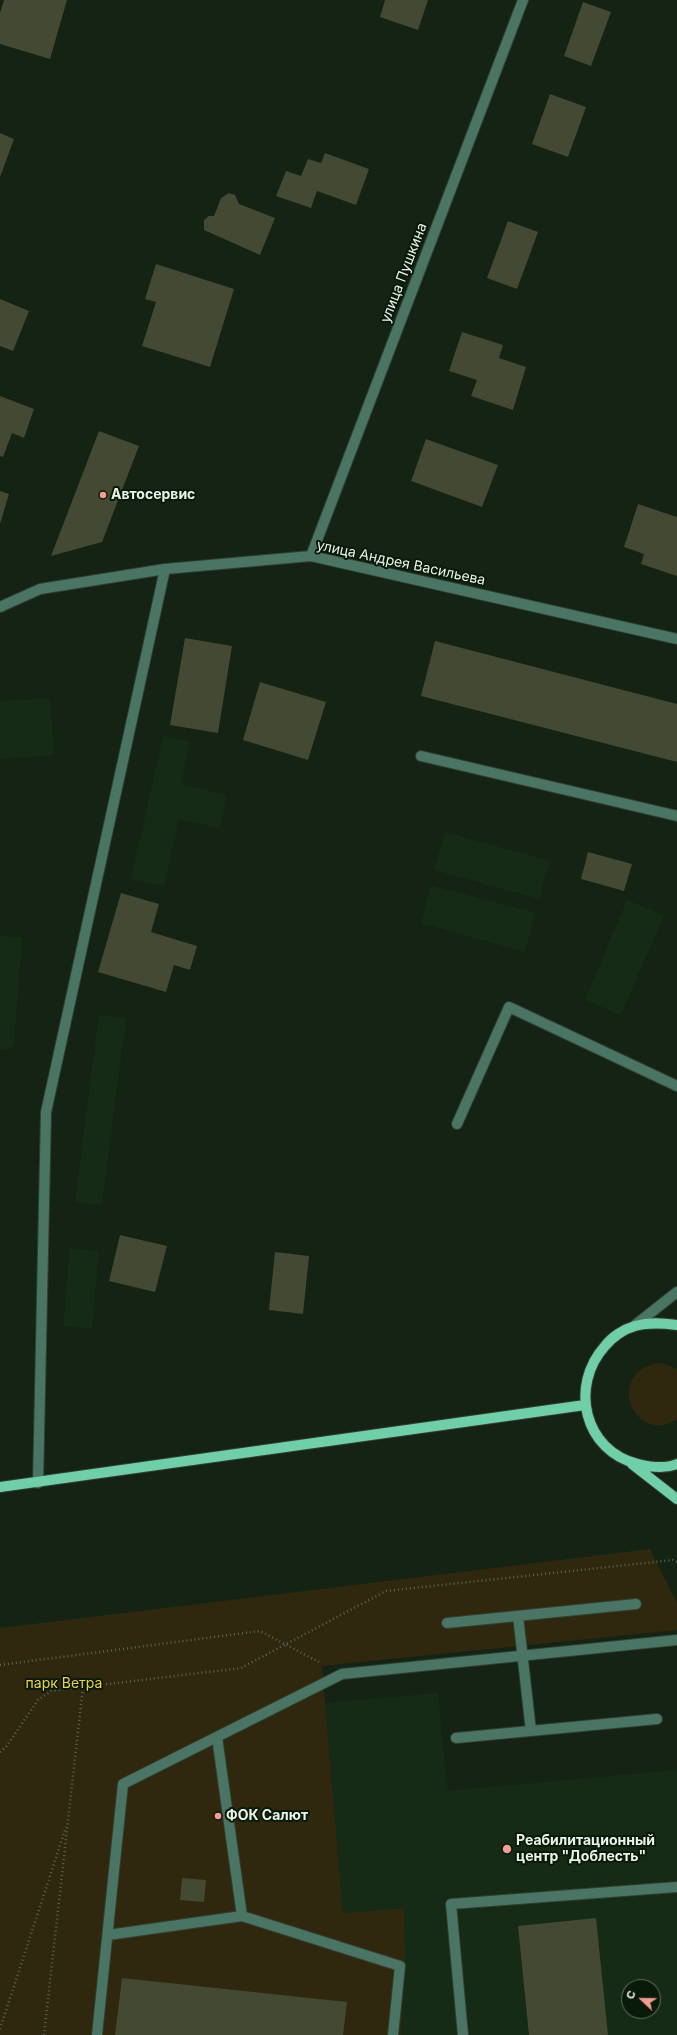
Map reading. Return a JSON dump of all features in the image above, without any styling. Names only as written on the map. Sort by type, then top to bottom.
[{"type":"main road","points":[[677,1325],[657,1322],[634,1326],[612,1338],[595,1357],[586,1380],[585,1405],[592,1429],[607,1448],[629,1462],[677,1499]]},
{"type":"main road","points":[[0,1487],[38,1483],[585,1405]]},
{"type":"main road","points":[[629,1462],[651,1468],[677,1464]]},
{"type":"street","name":"улица Пушкина","points":[[311,556],[523,0]]},
{"type":"street","name":"улица Андрея Васильева","points":[[0,607],[40,589],[165,570],[311,556],[677,639]]},
{"type":"street","points":[[38,1483],[46,1112],[165,570]]},
{"type":"street","points":[[420,756],[677,816]]},
{"type":"street","points":[[457,1124],[509,1007],[677,1086]]},
{"type":"street","points":[[634,1326],[677,1292]]},
{"type":"street","points":[[447,1623],[636,1604]]},
{"type":"street","points":[[518,1616],[531,1731]]},
{"type":"street","points":[[97,2035],[124,1784],[342,1674],[677,1640]]},
{"type":"street","points":[[456,1738],[657,1719]]},
{"type":"street","points":[[217,1737],[242,1916]]},
{"type":"street","points":[[464,2035],[451,1904],[677,1887]]},
{"type":"street","points":[[108,1935],[242,1916],[400,1966],[393,2035]]},
{"type":"path","points":[[0,1752],[6,1747],[38,1700],[51,1691],[241,1668],[386,1591],[673,1560],[677,1562]]},
{"type":"path","points":[[0,1665],[260,1631],[342,1674]]},
{"type":"path","points":[[44,2035],[83,1687]]},
{"type":"path","points":[[0,2029],[68,1821]]},
{"type":"shaded area","points":[[50,698],[54,755],[0,759],[0,701]]},
{"type":"shaded area","points":[[163,736],[190,742],[181,784],[227,795],[220,828],[179,819],[164,886],[131,879]]},
{"type":"shaded area","points":[[445,832],[550,861],[539,899],[434,870]]},
{"type":"shaded area","points":[[431,885],[535,913],[525,952],[421,923]]},
{"type":"shaded area","points":[[627,900],[664,915],[621,1015],[585,1000]]},
{"type":"shaded area","points":[[0,936],[22,937],[14,1047],[0,1050]]},
{"type":"shaded area","points":[[99,1015],[126,1018],[102,1205],[75,1202]]},
{"type":"shaded area","points":[[70,1248],[99,1251],[92,1329],[63,1326]]},
{"type":"shaded area","name":"Реабилитационный центр \"Доблесть\"","points":[[438,1693],[447,1791],[677,1770],[677,2035],[399,2035],[404,1908],[343,1913],[324,1703]]},
{"type":"green space","points":[[662,1363],[677,1369],[677,1419],[662,1425],[648,1423],[638,1415],[631,1404],[629,1391],[633,1378],[644,1368]]},
{"type":"green space","name":"парк Ветра","points":[[650,1549],[677,1603],[677,1630],[322,1666],[343,1913],[404,1908],[405,1963],[401,2035],[0,2035],[0,1628]]},
{"type":"building","points":[[4,0],[67,0],[50,59],[0,44],[0,13]]},
{"type":"building","points":[[385,0],[428,0],[418,30],[380,17]]},
{"type":"building","points":[[583,2],[611,12],[591,66],[564,56]]},
{"type":"building","points":[[550,94],[586,107],[568,157],[532,144]]},
{"type":"building","points":[[0,133],[14,139],[0,177]]},
{"type":"building","points":[[325,153],[369,169],[356,205],[317,191],[311,208],[276,196],[286,171],[301,176],[308,159],[321,163]]},
{"type":"building","points":[[229,193],[235,195],[239,204],[275,218],[260,255],[204,230],[204,220],[209,216],[214,216],[221,198]]},
{"type":"building","points":[[508,221],[538,232],[517,289],[487,278]]},
{"type":"building","points":[[156,264],[234,289],[210,367],[142,346],[156,302],[145,299]]},
{"type":"building","points":[[0,299],[29,311],[13,351],[0,346]]},
{"type":"building","points":[[462,332],[503,345],[499,358],[526,367],[513,410],[471,396],[477,380],[449,371]]},
{"type":"building","points":[[0,396],[34,409],[24,438],[12,433],[3,457],[0,456]]},
{"type":"building","points":[[99,431],[139,446],[102,542],[51,556]]},
{"type":"building","points":[[426,439],[498,465],[482,507],[411,481]]},
{"type":"building","points":[[0,491],[9,494],[0,524]]},
{"type":"building","points":[[638,504],[677,517],[677,576],[641,564],[644,554],[624,547]]},
{"type":"building","points":[[185,638],[232,646],[218,733],[170,725]]},
{"type":"building","points":[[435,641],[677,704],[677,762],[421,696]]},
{"type":"building","points":[[260,682],[326,702],[308,760],[243,740]]},
{"type":"building","points":[[588,852],[632,864],[624,891],[581,879]]},
{"type":"building","points":[[121,893],[159,904],[151,932],[197,946],[190,970],[174,965],[166,992],[98,972]]},
{"type":"building","points":[[120,1235],[167,1246],[155,1292],[109,1281]]},
{"type":"building","points":[[275,1252],[309,1256],[303,1314],[269,1310]]},
{"type":"building","points":[[182,1878],[206,1880],[204,1902],[180,1900]]},
{"type":"building","points":[[596,1918],[608,2035],[529,2035],[518,1926]]},
{"type":"building","points":[[122,1978],[347,2002],[343,2035],[115,2035]]},
{"type":"place","name":"Автосервис","points":[[103,495]]},
{"type":"place","name":"ФОК Салют","points":[[218,1816]]},
{"type":"place","name":"Реабилитационный центр \"Доблесть\"","points":[[507,1849]]}]
